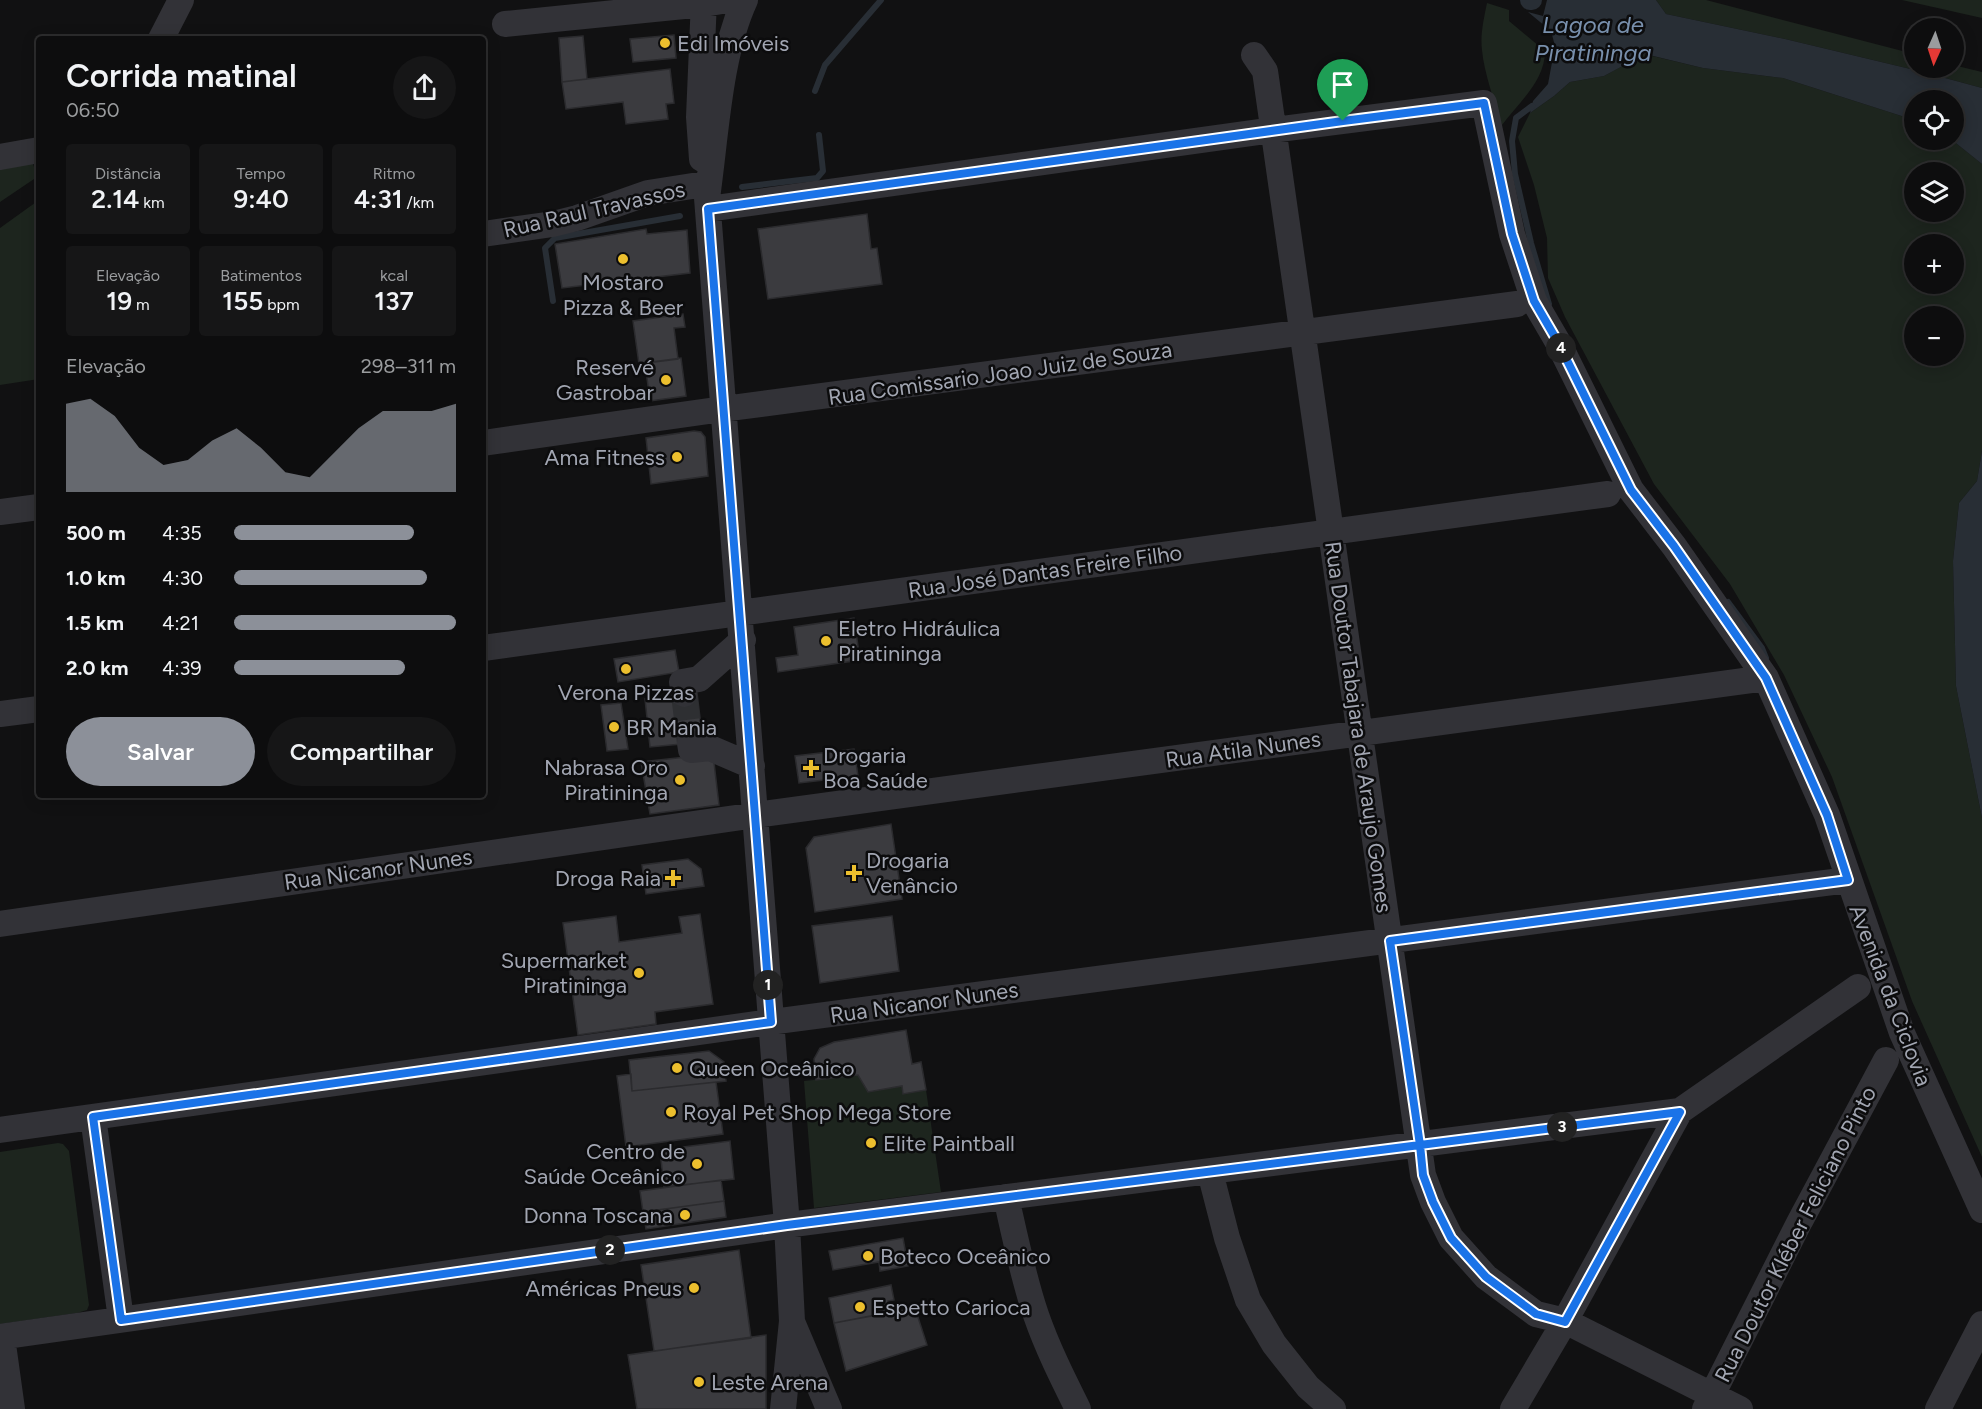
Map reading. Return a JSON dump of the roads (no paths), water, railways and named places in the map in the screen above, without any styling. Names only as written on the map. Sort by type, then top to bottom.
[{"type":"street","points":[[162,36],[180,0]]},
{"type":"street","points":[[707,197],[722,84],[735,27],[745,0]]},
{"type":"street","points":[[707,197],[726,144],[739,70],[763,0]]},
{"type":"street","points":[[505,24],[545,10],[712,1],[699,117],[741,613],[787,1225],[792,1321],[783,1409]]},
{"type":"street","name":"Rua Doutor Tabajara de Araujo Gomes","points":[[1254,55],[1265,71],[1426,1184],[1451,1238],[1486,1277],[1536,1314],[1565,1322],[1708,1402],[1740,1409]]},
{"type":"street","name":"Rua Raul Travassos","points":[[486,234],[577,218],[648,193],[707,197],[1484,103]]},
{"type":"street","name":"Avenida da Ciclovia","points":[[1484,103],[1512,234],[1534,301],[1559,344],[1631,490],[1674,546],[1766,678],[1827,815],[1902,1033],[1982,1210]]},
{"type":"street","points":[[0,157],[36,151]]},
{"type":"street","name":"Rua Comissario Joao Juiz de Souza","points":[[486,444],[1517,304]]},
{"type":"street","name":"Rua José Dantas Freire Filho","points":[[486,648],[1608,494]]},
{"type":"street","points":[[0,512],[36,507]]},
{"type":"street","points":[[684,694],[682,682],[699,679],[743,640]]},
{"type":"street","name":"Rua Atila Nunes","points":[[756,815],[1766,678]]},
{"type":"street","points":[[0,714],[36,709]]},
{"type":"street","points":[[690,743],[691,750],[710,748],[752,766]]},
{"type":"street","name":"Rua Nicanor Nunes","points":[[0,924],[756,815]]},
{"type":"street","name":"Rua Nicanor Nunes","points":[[0,1130],[771,1022],[1848,880]]},
{"type":"street","points":[[1513,1409],[1565,1322],[1680,1112],[1858,987]]},
{"type":"street","name":"Rua Doutor Kléber Feliciano Pinto","points":[[1708,1402],[1800,1221],[1886,1060]]},
{"type":"street","points":[[12,1409],[1,1337],[787,1225],[1680,1112]]},
{"type":"street","points":[[93,1117],[121,1320]]},
{"type":"street","points":[[1210,1172],[1227,1238],[1248,1300],[1274,1344],[1308,1387],[1333,1409]]},
{"type":"street","points":[[1006,1197],[1019,1256],[1037,1317],[1063,1380],[1078,1409]]},
{"type":"street","points":[[792,1321],[829,1409]]},
{"type":"street","points":[[1938,1409],[1982,1324]]},
{"type":"water","name":"Lagoa de Piratininga","points":[[1547,0],[1656,0],[1666,14],[1904,67],[1904,78],[1945,78],[1982,88],[1982,164],[1964,150],[1964,90],[1904,90],[1904,117],[1783,78],[1703,68],[1645,54],[1604,76],[1570,82],[1530,113],[1533,101],[1548,84],[1555,46],[1551,31],[1528,12],[1543,16]]},
{"type":"water","points":[[1982,451],[1982,818],[1956,686],[1953,561],[1959,503],[1977,481]]},
{"type":"waterway","points":[[815,91],[825,65],[881,0]]},
{"type":"waterway","points":[[1532,106],[1516,118],[1512,141],[1515,174],[1531,243],[1549,304]]},
{"type":"waterway","points":[[742,187],[817,178],[823,171],[819,135]]},
{"type":"waterway","points":[[553,301],[545,248],[555,238],[680,216]]},
{"type":"waterway","points":[[1728,602],[1762,648],[1766,658]]},
{"type":"tunnel","points":[[684,694],[690,743]]},
{"type":"place","name":"Edi Imóveis","points":[[665,43]]},
{"type":"place","name":"Mostaro Pizza & Beer","points":[[623,259]]},
{"type":"place","name":"Reservé Gastrobar","points":[[666,380]]},
{"type":"place","name":"Ama Fitness","points":[[677,457]]},
{"type":"place","name":"Eletro Hidráulica Piratininga","points":[[826,641]]},
{"type":"place","name":"Verona Pizzas","points":[[626,669]]},
{"type":"place","name":"BR Mania","points":[[614,727]]},
{"type":"place","name":"Drogaria Boa Saúde","points":[[811,768]]},
{"type":"place","name":"Nabrasa Oro Piratininga","points":[[680,780]]},
{"type":"place","name":"Drogaria Venâncio","points":[[854,873]]},
{"type":"place","name":"Droga Raia","points":[[673,878]]},
{"type":"place","name":"Supermarket Piratininga","points":[[639,973]]},
{"type":"place","name":"Queen Oceânico","points":[[677,1068]]},
{"type":"place","name":"Royal Pet Shop Mega Store","points":[[671,1112]]},
{"type":"place","name":"Elite Paintball","points":[[871,1143]]},
{"type":"place","name":"Centro de Saúde Oceânico","points":[[697,1164]]},
{"type":"place","name":"Donna Toscana","points":[[685,1215]]},
{"type":"place","name":"Boteco Oceânico","points":[[868,1256]]},
{"type":"place","name":"Américas Pneus","points":[[694,1288]]},
{"type":"place","name":"Espetto Carioca","points":[[860,1307]]},
{"type":"place","name":"Leste Arena","points":[[699,1382]]}]
